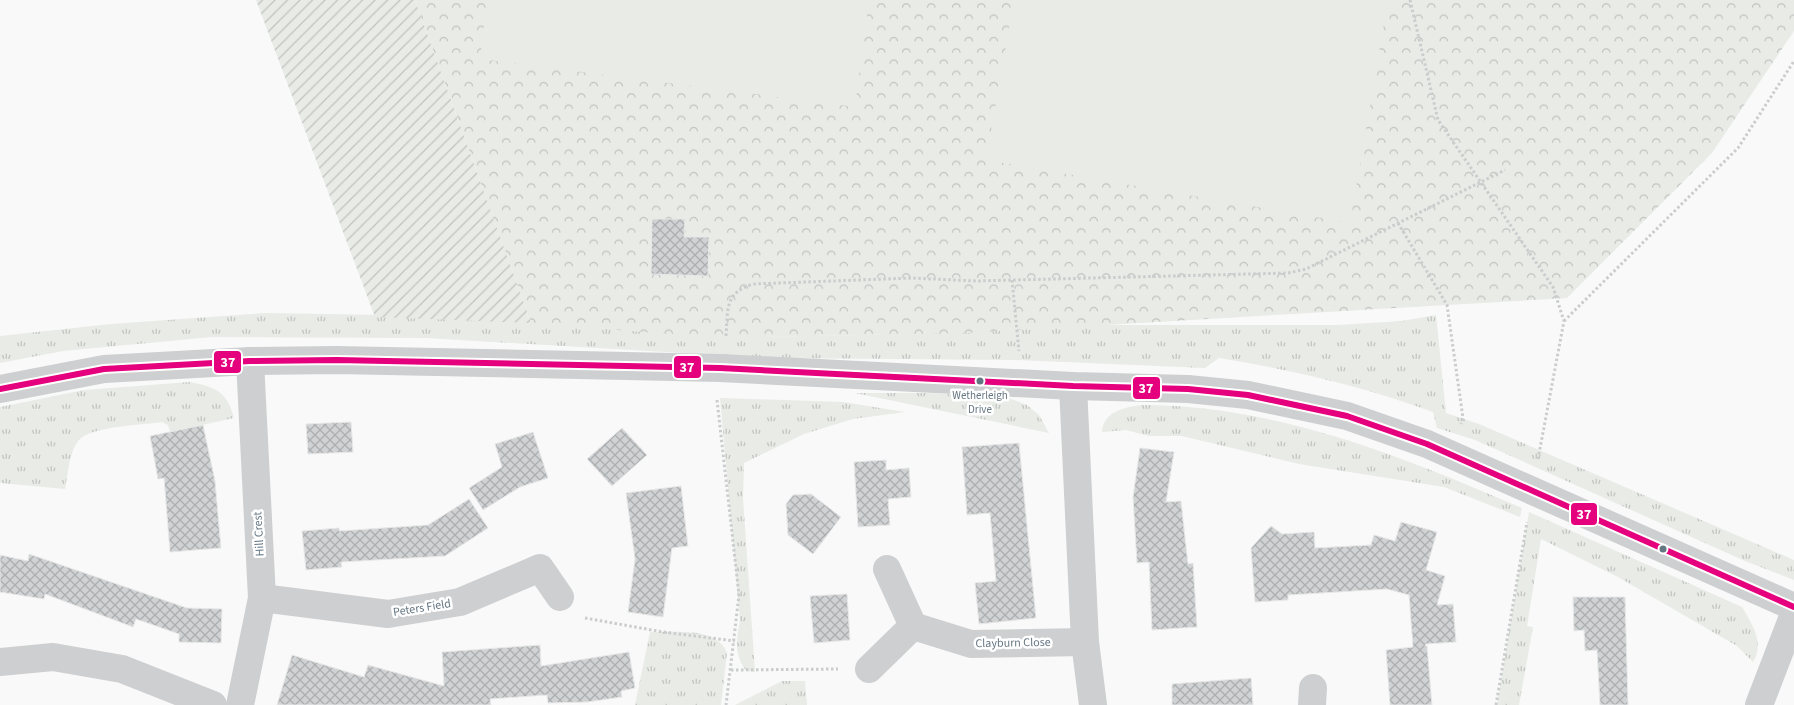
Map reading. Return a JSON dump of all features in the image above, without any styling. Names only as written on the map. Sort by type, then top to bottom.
[{"type":"street","points":[[0,389],[104,369],[250,361],[337,360],[720,368],[1073,386],[1188,389],[1248,395],[1347,416],[1451,454],[1794,607]]},
{"type":"street","name":"Hill Crest","points":[[240,705],[262,598],[250,361]]},
{"type":"street","points":[[1073,386],[1085,642],[1094,705]]},
{"type":"street","name":"Peters Field","points":[[262,598],[388,614],[460,602],[540,568],[560,597]]},
{"type":"street","points":[[869,669],[913,626],[887,569]]},
{"type":"street","points":[[1759,705],[1794,614]]},
{"type":"street","name":"Clayburn Close","points":[[913,626],[971,644],[1085,642]]},
{"type":"street","points":[[0,662],[52,657],[122,669],[213,705]]},
{"type":"path","points":[[1410,0],[1438,120],[1553,287],[1564,321],[1496,705]]},
{"type":"path","points":[[1564,321],[1738,148],[1794,62]]},
{"type":"path","points":[[726,705],[739,595],[715,387],[719,382],[722,348],[726,338],[729,301],[733,294],[741,288],[753,284],[912,278],[1012,280],[1288,273],[1306,269],[1505,170]]},
{"type":"path","points":[[1398,223],[1447,305],[1463,418],[1451,454]]},
{"type":"path","points":[[1012,280],[1022,383]]},
{"type":"path","points":[[560,597],[576,616],[664,632],[735,640]]},
{"type":"path","points":[[731,670],[869,669]]},
{"type":"green space","points":[[256,0],[415,0],[531,323],[375,317]]},
{"type":"green space","points":[[415,0],[1794,0],[1794,31],[1712,153],[1567,298],[967,333],[717,338],[531,323]]},
{"type":"green space","points":[[487,0],[869,0],[855,107],[480,59]]},
{"type":"green space","points":[[1014,0],[1388,0],[1350,223],[986,160]]},
{"type":"green space","points":[[265,313],[386,315],[536,321],[750,337],[866,335],[1090,325],[1338,325],[1402,321],[1436,315],[1446,413],[1479,424],[1794,560],[1794,580],[1745,561],[1475,440],[1437,428],[1433,412],[1380,394],[1327,380],[1219,358],[1205,368],[1017,360],[768,358],[426,338],[212,337],[63,351],[0,363],[0,336],[111,324]]},
{"type":"green space","points":[[190,382],[213,388],[224,396],[234,418],[170,432],[168,425],[162,422],[94,432],[85,435],[76,445],[69,463],[65,489],[0,483],[0,407],[84,390]]},
{"type":"green space","points":[[855,393],[926,393],[1006,397],[1027,405],[1039,415],[1049,433]]},
{"type":"green space","points":[[720,398],[843,402],[905,412],[853,419],[804,434],[744,463],[743,498],[755,672],[746,671],[739,659],[737,647],[740,621]]},
{"type":"green space","points":[[1142,405],[1192,407],[1241,414],[1337,437],[1430,470],[1522,508],[1520,517],[1444,487],[1299,464],[1182,436],[1149,436],[1126,430],[1102,432],[1106,419],[1116,411]]},
{"type":"green space","points":[[1529,512],[1742,607],[1756,634],[1758,648],[1753,662],[1737,646],[1618,577],[1541,539],[1527,626],[1533,627],[1519,705],[1497,705]]},
{"type":"green space","points":[[650,632],[694,633],[714,638],[722,644],[727,653],[721,705],[635,705]]},
{"type":"green space","points":[[782,681],[805,681],[807,705],[735,705]]},
{"type":"building","points":[[652,219],[685,219],[684,237],[709,237],[708,276],[651,274]]},
{"type":"building","points":[[351,422],[353,452],[308,454],[306,424]]},
{"type":"building","points":[[203,425],[215,481],[221,548],[170,552],[164,478],[158,479],[150,436]]},
{"type":"building","points":[[622,428],[647,455],[612,486],[587,459]]},
{"type":"building","points":[[533,432],[548,478],[520,487],[483,510],[469,488],[502,467],[495,444]]},
{"type":"building","points":[[1019,443],[1036,618],[979,624],[975,583],[996,581],[990,513],[967,515],[962,447]]},
{"type":"building","points":[[1140,448],[1174,452],[1166,502],[1181,501],[1188,564],[1193,563],[1197,627],[1152,630],[1149,562],[1137,563],[1133,497]]},
{"type":"building","points":[[886,460],[886,470],[909,468],[911,497],[888,499],[890,525],[858,527],[854,462]]},
{"type":"building","points":[[681,486],[688,546],[672,548],[663,617],[628,612],[635,559],[626,493]]},
{"type":"building","points":[[811,494],[841,517],[813,554],[788,535],[786,504],[793,495]]},
{"type":"building","points":[[469,499],[488,528],[445,556],[341,562],[342,567],[306,570],[302,531],[339,528],[339,531],[428,525]]},
{"type":"building","points":[[1401,522],[1437,532],[1426,570],[1445,576],[1437,605],[1453,604],[1456,642],[1426,644],[1425,646],[1427,646],[1432,705],[1390,705],[1386,650],[1413,647],[1409,595],[1387,589],[1288,595],[1288,600],[1255,602],[1251,548],[1271,526],[1282,534],[1314,532],[1315,548],[1371,545],[1374,535],[1395,541]]},
{"type":"building","points":[[29,554],[187,608],[222,609],[221,643],[179,642],[179,634],[136,619],[133,627],[45,594],[44,599],[0,592],[0,555],[28,561]]},
{"type":"building","points":[[847,594],[850,640],[814,643],[810,596]]},
{"type":"building","points":[[1573,597],[1625,597],[1628,705],[1600,705],[1597,650],[1585,651],[1584,630],[1574,631]]},
{"type":"building","points":[[540,645],[541,666],[629,652],[635,688],[621,691],[622,697],[587,702],[548,703],[547,695],[490,699],[491,705],[277,705],[292,655],[364,677],[368,665],[444,686],[442,652]]},
{"type":"building","points":[[1251,678],[1253,705],[1172,705],[1172,684]]},
{"type":"transit line","name":"37","points":[[0,389],[104,369],[250,361],[337,360],[720,368],[1073,386],[1188,389],[1248,395],[1347,416],[1427,444],[1794,607]]},
{"type":"place","name":"Wetherleigh Drive","points":[[980,381]]}]
